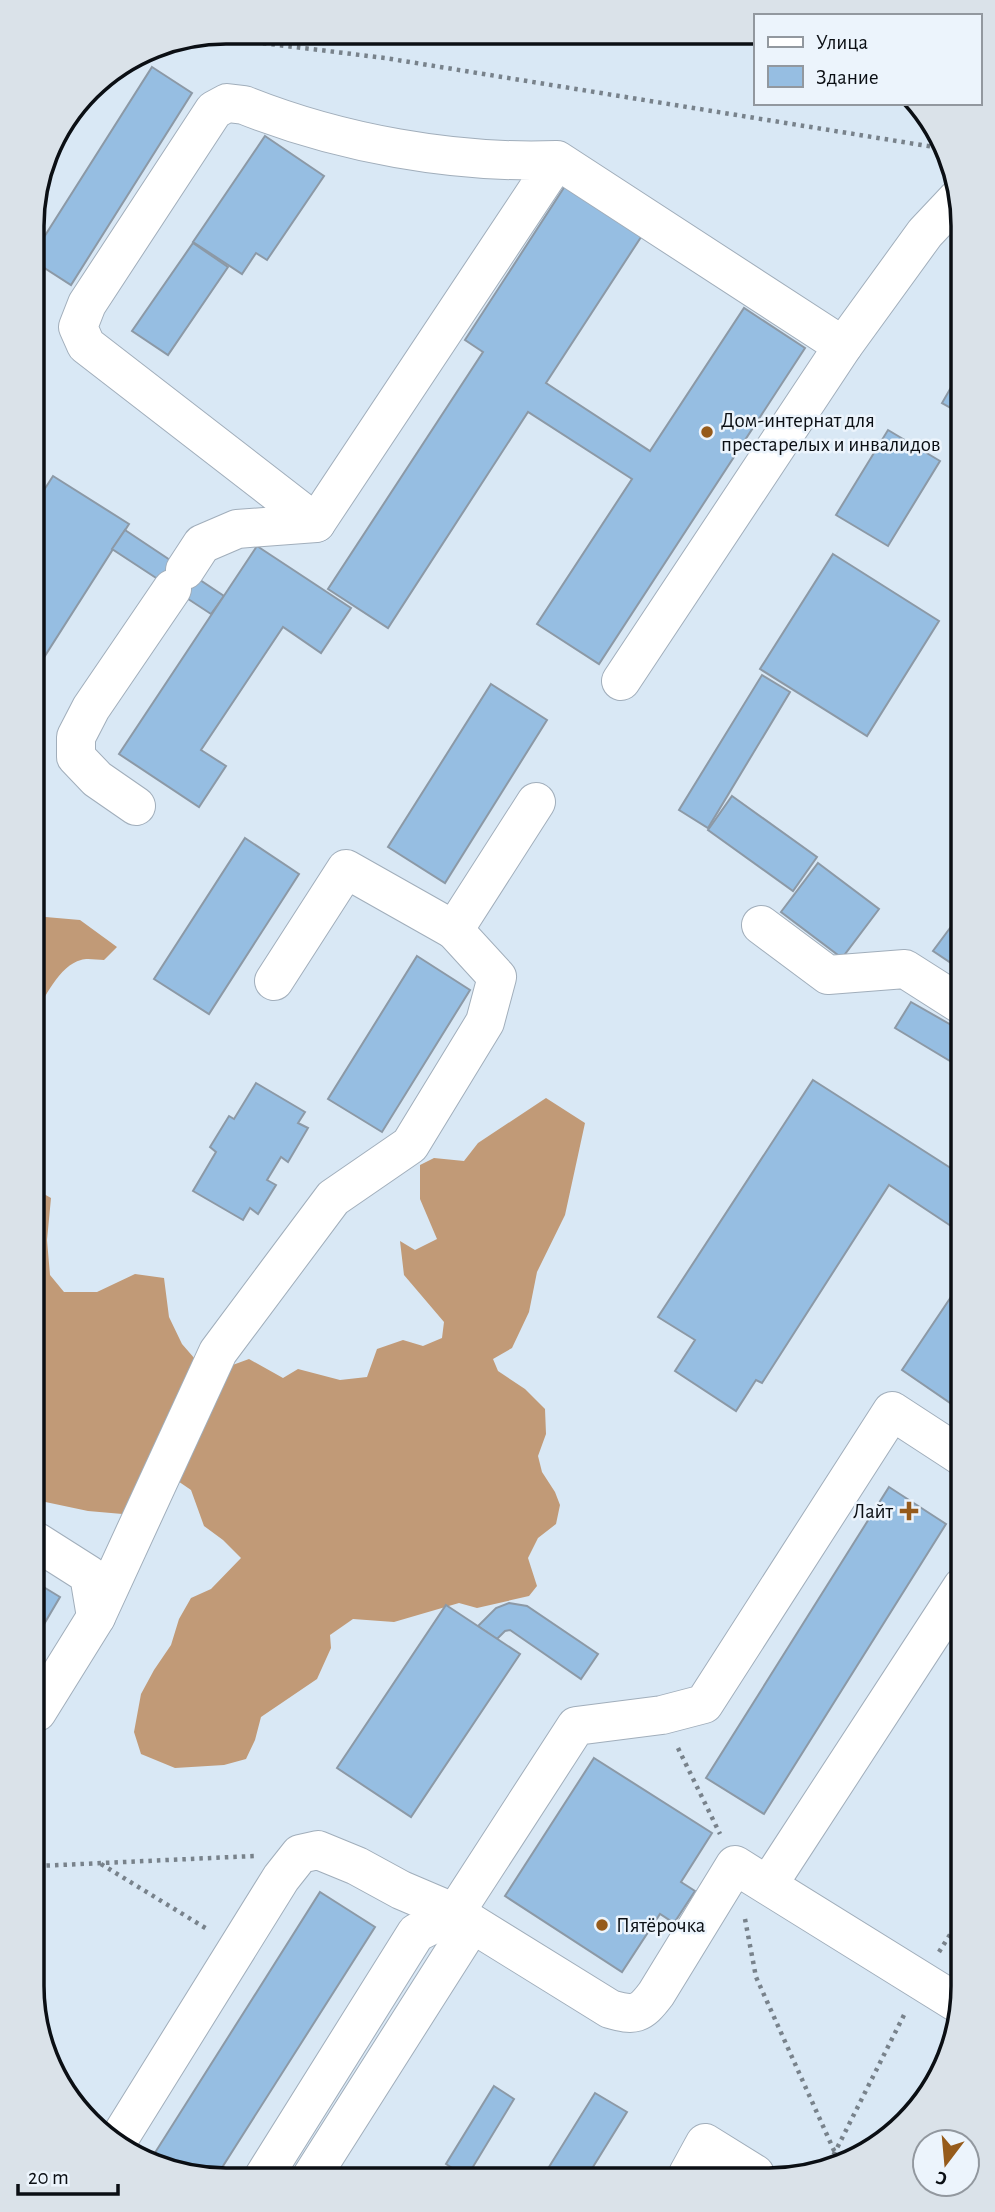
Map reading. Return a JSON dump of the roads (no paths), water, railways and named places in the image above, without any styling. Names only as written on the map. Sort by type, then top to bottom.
[{"type":"street","points":[[316,523],[86,345],[78,327],[87,304],[214,110],[227,103],[244,104],[362,141],[416,151],[482,158],[557,160],[843,346]]},
{"type":"street","points":[[316,523],[557,160]]},
{"type":"street","points":[[621,681],[843,346],[925,233],[950,206]]},
{"type":"street","points":[[136,806],[97,779],[76,757],[76,737],[91,708],[202,544],[237,529],[316,523]]},
{"type":"street","points":[[454,930],[536,802]]},
{"type":"street","points":[[44,1701],[96,1617],[218,1352],[333,1198],[410,1144],[485,1022],[497,977],[454,930],[346,869],[274,981]]},
{"type":"street","points":[[761,925],[828,975],[905,969],[951,998]]},
{"type":"street","points":[[317,2168],[576,1726],[662,1715],[704,1704],[892,1411],[951,1449]]},
{"type":"street","points":[[44,1546],[89,1575],[96,1617]]},
{"type":"street","points":[[768,1885],[951,1604]]},
{"type":"street","points":[[121,2136],[281,1878],[300,1854],[318,1850],[357,1866],[464,1919],[610,2009],[628,2014],[644,2010],[656,1994],[735,1865],[951,1999]]},
{"type":"street","points":[[269,2168],[416,1933],[464,1919]]},
{"type":"street","points":[[691,2168],[705,2143],[745,2168]]},
{"type":"place","name":"Дом-интернат для престарелых и инвалидов","points":[[707,432]]},
{"type":"place","name":"Лайт","points":[[909,1511]]},
{"type":"place","name":"Пятёрочка","points":[[602,1925]]}]
